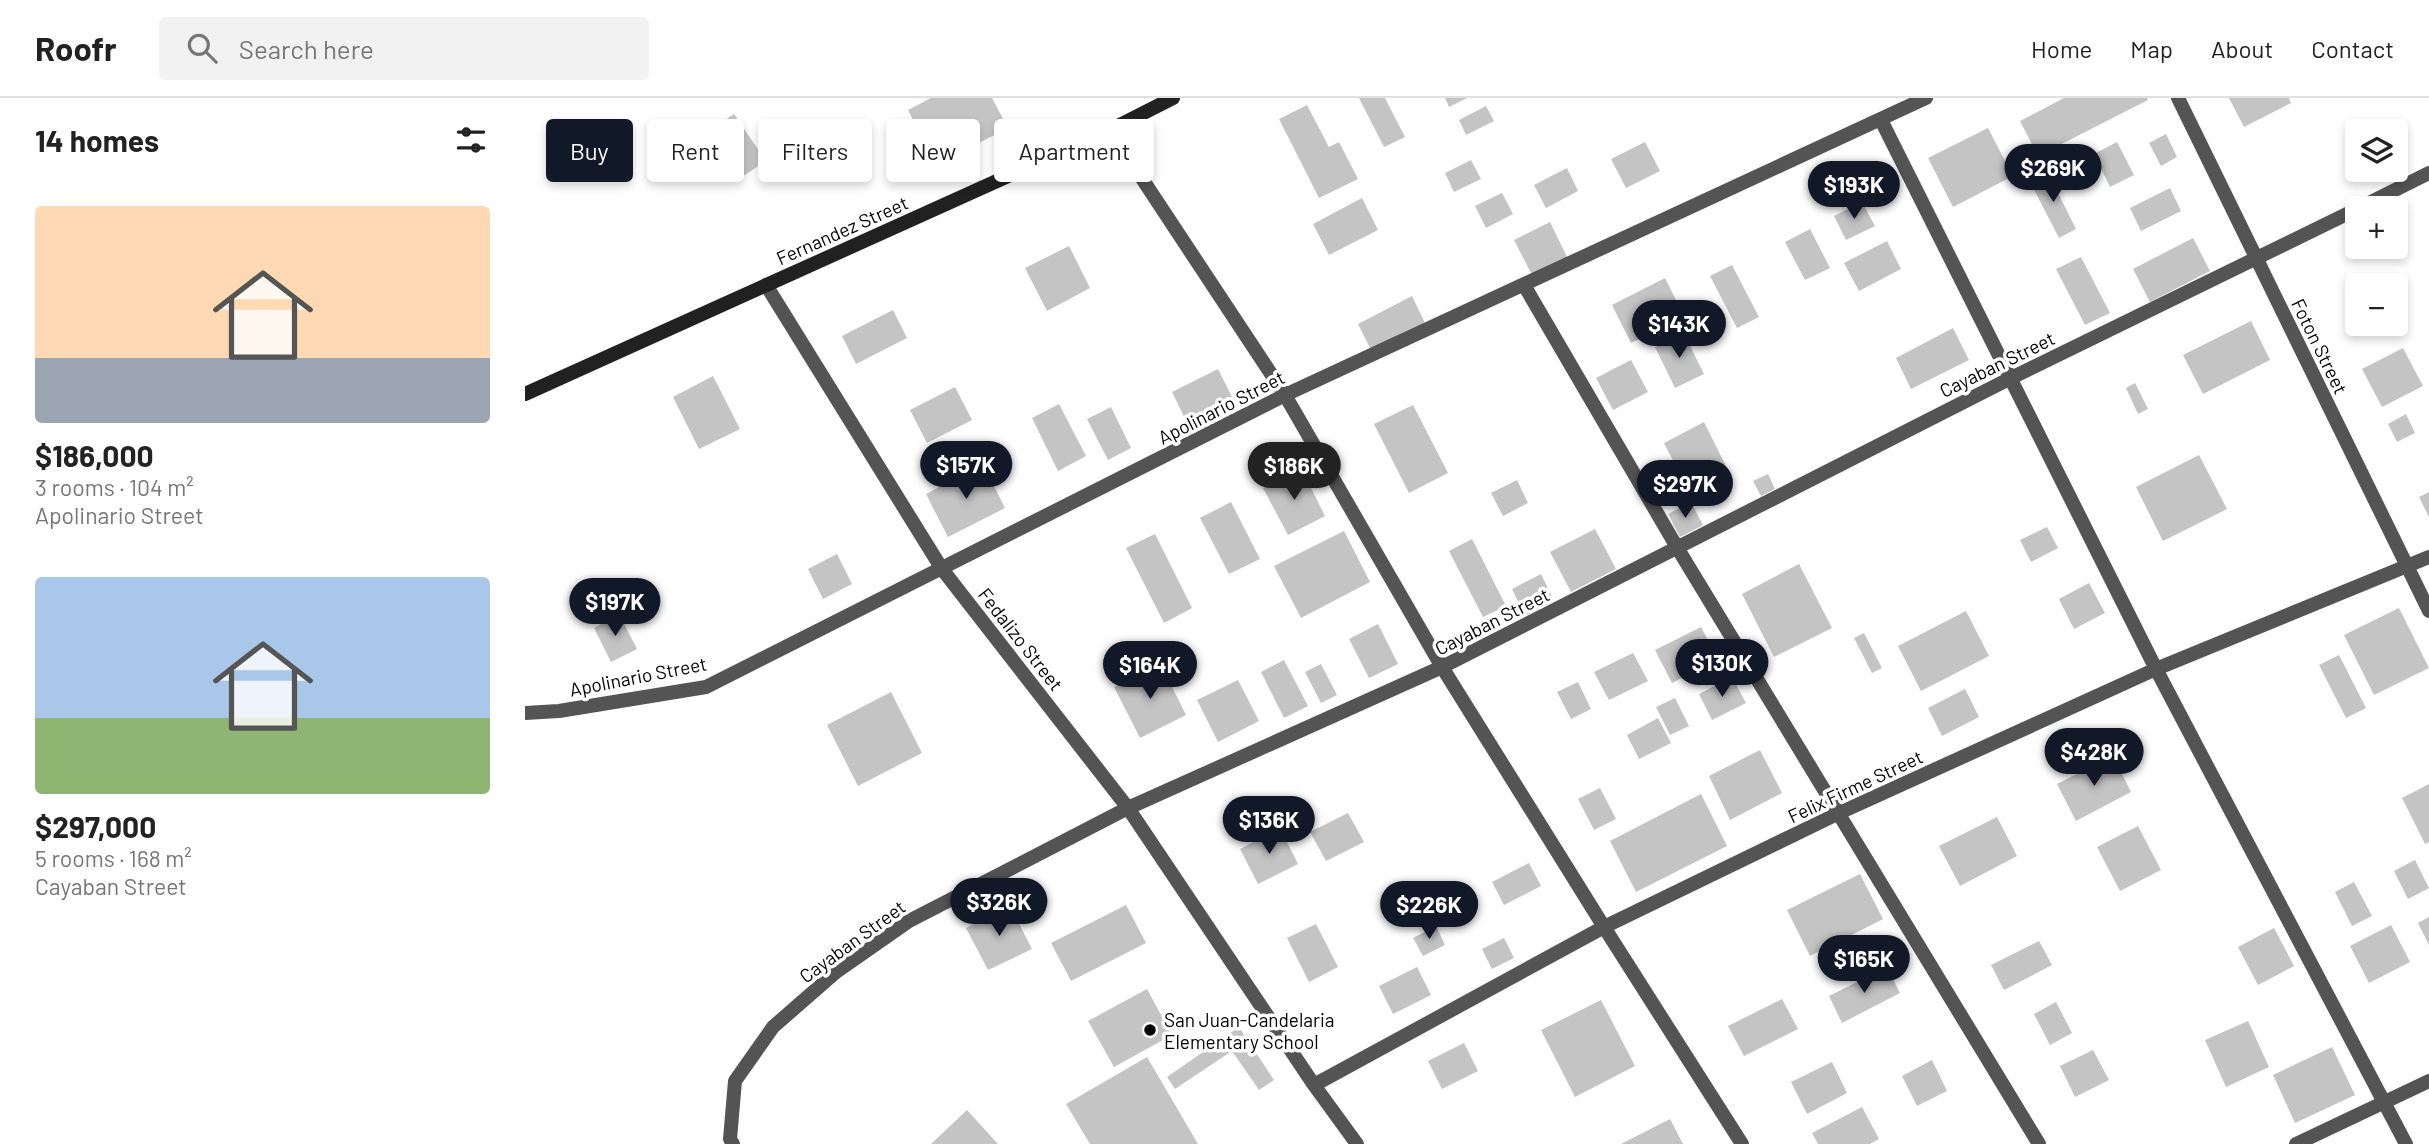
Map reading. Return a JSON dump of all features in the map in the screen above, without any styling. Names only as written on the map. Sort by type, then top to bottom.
[{"type":"street","name":"Fernandez Street","points":[[1132,119],[1173,98]]},
{"type":"street","name":"Apolinario Street","points":[[525,713],[559,711],[706,687],[1285,395],[1926,98]]},
{"type":"street","name":"Foton Street","points":[[2178,98],[2429,611]]},
{"type":"street","points":[[1881,120],[2156,669],[2406,1144]]},
{"type":"street","name":"Cayaban Street","points":[[2384,196],[2429,173]]},
{"type":"street","name":"Fernandez Street","points":[[525,394],[995,182]]},
{"type":"street","points":[[1144,182],[1285,395],[1442,667],[1742,1144]]},
{"type":"street","name":"Cayaban Street","points":[[733,1144],[730,1139],[735,1082],[773,1027],[836,972],[909,921],[1128,808],[1442,667],[2011,378],[2345,216]]},
{"type":"street","name":"Fedalizo Street","points":[[766,285],[942,569],[1128,808],[1314,1085],[1357,1144]]},
{"type":"street","points":[[1524,285],[1678,549],[2039,1144]]},
{"type":"street","name":"Felix Firme Street","points":[[1314,1085],[1604,928],[1837,814],[2156,669],[2429,557]]},
{"type":"street","points":[[2296,1144],[2429,1081]]},
{"type":"building","points":[[931,98],[992,98],[1003,119],[994,119],[994,135],[980,142],[980,119],[913,119],[908,110]]},
{"type":"building","points":[[1359,98],[1385,98],[1405,137],[1384,147]]},
{"type":"building","points":[[1445,98],[1467,98],[1449,107]]},
{"type":"building","points":[[2064,98],[2148,100],[2038,156],[2020,121]]},
{"type":"building","points":[[2229,98],[2289,98],[2291,103],[2244,127]]},
{"type":"building","points":[[1307,105],[1329,147],[1339,142],[1358,179],[1319,198],[1279,119]]},
{"type":"building","points":[[1486,106],[1494,121],[1466,135],[1459,120]]},
{"type":"building","points":[[1988,128],[2013,176],[1953,207],[1928,158]]},
{"type":"building","points":[[744,129],[758,149],[758,166],[744,176]]},
{"type":"building","points":[[2166,134],[2177,157],[2161,166],[2149,143]]},
{"type":"building","points":[[1645,142],[1660,171],[1626,188],[1611,159]]},
{"type":"building","points":[[2117,142],[2134,175],[2110,187],[2094,154]]},
{"type":"building","points":[[1471,160],[1481,179],[1454,192],[1445,173]]},
{"type":"building","points":[[1567,168],[1578,191],[1546,208],[1534,185]]},
{"type":"building","points":[[2047,171],[2076,229],[2059,238],[2029,180]]},
{"type":"building","points":[[2170,188],[2181,211],[2141,231],[2130,208]]},
{"type":"building","points":[[1502,193],[1513,214],[1486,228],[1475,206]]},
{"type":"building","points":[[1362,198],[1378,230],[1329,255],[1313,224]]},
{"type":"building","points":[[1862,202],[1875,226],[1846,240],[1834,216]]},
{"type":"building","points":[[1550,222],[1568,259],[1533,277],[1514,240]]},
{"type":"building","points":[[1810,229],[1830,268],[1805,280],[1785,242]]},
{"type":"building","points":[[2193,238],[2210,271],[2150,302],[2133,269]]},
{"type":"building","points":[[1887,241],[1901,269],[1859,291],[1844,263]]},
{"type":"building","points":[[1069,246],[1090,288],[1047,311],[1025,268]]},
{"type":"building","points":[[2081,257],[2110,313],[2085,325],[2056,269]]},
{"type":"building","points":[[1732,265],[1759,317],[1737,328],[1710,276]]},
{"type":"building","points":[[1665,278],[1684,316],[1631,343],[1612,305]]},
{"type":"building","points":[[1412,296],[1425,323],[1371,350],[1358,324]]},
{"type":"building","points":[[893,310],[907,338],[856,364],[842,336]]},
{"type":"building","points":[[2251,321],[2270,360],[2203,394],[2183,355]]},
{"type":"building","points":[[1953,328],[1969,360],[1911,389],[1896,358]]},
{"type":"building","points":[[1683,332],[1704,374],[1675,388],[1655,347]]},
{"type":"building","points":[[2403,348],[2423,386],[2382,407],[2362,369]]},
{"type":"building","points":[[1631,360],[1648,392],[1613,410],[1596,378]]},
{"type":"building","points":[[1218,369],[1236,405],[1190,429],[1172,392]]},
{"type":"building","points":[[713,376],[740,429],[699,449],[673,397]]},
{"type":"building","points":[[2135,383],[2148,409],[2138,414],[2126,388]]},
{"type":"building","points":[[955,387],[972,420],[927,443],[910,410]]},
{"type":"building","points":[[1059,404],[1086,456],[1058,471],[1032,418]]},
{"type":"building","points":[[1413,405],[1448,473],[1409,493],[1374,424]]},
{"type":"building","points":[[1111,407],[1131,448],[1108,460],[1087,419]]},
{"type":"building","points":[[2406,414],[2415,433],[2397,442],[2388,424]]},
{"type":"building","points":[[1704,422],[1727,468],[1687,488],[1664,443]]},
{"type":"building","points":[[2199,455],[2227,509],[2163,541],[2136,487]]},
{"type":"building","points":[[983,464],[1005,508],[948,537],[926,494]]},
{"type":"building","points":[[1301,468],[1325,516],[1288,535],[1263,488]]},
{"type":"building","points":[[1768,474],[1775,489],[1761,496],[1753,481]]},
{"type":"building","points":[[1517,480],[1528,503],[1503,516],[1491,493]]},
{"type":"building","points":[[2429,492],[2429,517],[2419,497]]},
{"type":"building","points":[[1231,502],[1260,559],[1229,574],[1200,518]]},
{"type":"building","points":[[1691,502],[1703,525],[1680,537],[1668,514]]},
{"type":"building","points":[[2047,527],[2058,548],[2031,562],[2020,540]]},
{"type":"building","points":[[1595,529],[1616,569],[1571,592],[1550,552]]},
{"type":"building","points":[[1344,531],[1370,582],[1301,618],[1274,566]]},
{"type":"building","points":[[1155,534],[1192,608],[1164,623],[1126,548]]},
{"type":"building","points":[[1472,539],[1506,606],[1483,617],[1449,551]]},
{"type":"building","points":[[837,554],[852,584],[823,599],[808,569]]},
{"type":"building","points":[[1799,564],[1832,628],[1774,657],[1742,594]]},
{"type":"building","points":[[1541,574],[1554,601],[1525,616],[1512,589]]},
{"type":"building","points":[[2089,583],[2105,613],[2074,629],[2059,599]]},
{"type":"building","points":[[2399,608],[2429,668],[2374,695],[2344,635]]},
{"type":"building","points":[[1966,611],[1989,656],[1921,691],[1898,646]]},
{"type":"building","points":[[619,614],[637,649],[611,662],[594,628]]},
{"type":"building","points":[[1378,624],[1398,664],[1369,678],[1349,639]]},
{"type":"building","points":[[1701,627],[1718,659],[1672,683],[1655,650]]},
{"type":"building","points":[[1864,633],[1882,668],[1872,673],[1854,638]]},
{"type":"building","points":[[1633,653],[1648,681],[1609,700],[1594,672]]},
{"type":"building","points":[[2339,655],[2366,708],[2346,718],[2319,665]]},
{"type":"building","points":[[1284,660],[1308,706],[1284,718],[1261,672]]},
{"type":"building","points":[[1160,663],[1186,715],[1140,738],[1114,687]]},
{"type":"building","points":[[1321,664],[1337,695],[1321,703],[1305,672]]},
{"type":"building","points":[[1732,677],[1746,703],[1712,720],[1699,694]]},
{"type":"building","points":[[1238,680],[1259,721],[1218,742],[1197,700]]},
{"type":"building","points":[[1578,682],[1591,709],[1571,719],[1557,692]]},
{"type":"building","points":[[1965,689],[1979,717],[1942,736],[1928,708]]},
{"type":"building","points":[[891,692],[922,753],[858,786],[827,725]]},
{"type":"building","points":[[1675,698],[1689,726],[1670,735],[1656,707]]},
{"type":"building","points":[[1658,718],[1671,743],[1639,759],[1627,735]]},
{"type":"building","points":[[1760,750],[1782,793],[1730,820],[1709,776]]},
{"type":"building","points":[[2113,756],[2131,792],[2076,821],[2057,784]]},
{"type":"building","points":[[2429,784],[2429,842],[2425,844],[2402,798]]},
{"type":"building","points":[[1600,788],[1616,819],[1594,830],[1578,799]]},
{"type":"building","points":[[1701,794],[1727,846],[1636,892],[1610,841]]},
{"type":"building","points":[[1348,813],[1364,842],[1326,861],[1310,832]]},
{"type":"building","points":[[1997,817],[2017,856],[1960,886],[1939,846]]},
{"type":"building","points":[[2138,826],[2161,870],[2120,891],[2097,847]]},
{"type":"building","points":[[1280,828],[1298,864],[1258,884],[1240,849]]},
{"type":"building","points":[[2415,860],[2429,888],[2408,899],[2394,871]]},
{"type":"building","points":[[1529,863],[1541,886],[1504,905],[1492,882]]},
{"type":"building","points":[[1860,874],[1883,919],[1810,956],[1787,910]]},
{"type":"building","points":[[2354,882],[2372,916],[2352,926],[2335,892]]},
{"type":"building","points":[[1126,905],[1146,943],[1071,981],[1051,943]]},
{"type":"building","points":[[1010,906],[1032,949],[988,970],[966,928]]},
{"type":"building","points":[[2429,917],[2429,945],[2418,923]]},
{"type":"building","points":[[1316,924],[1338,967],[1309,982],[1287,938]]},
{"type":"building","points":[[2391,925],[2410,962],[2369,983],[2350,946]]},
{"type":"building","points":[[1436,926],[1445,945],[1423,956],[1413,938]]},
{"type":"building","points":[[2274,928],[2294,966],[2258,985],[2238,947]]},
{"type":"building","points":[[1504,938],[1514,958],[1492,969],[1482,949]]},
{"type":"building","points":[[2039,941],[2052,965],[2004,990],[1991,965]]},
{"type":"building","points":[[1417,967],[1431,995],[1393,1014],[1379,986]]},
{"type":"building","points":[[1887,967],[1900,993],[1842,1023],[1829,996]]},
{"type":"building","points":[[1147,989],[1172,1035],[1114,1067],[1088,1021]]},
{"type":"building","points":[[1782,999],[1798,1029],[1744,1056],[1728,1026]]},
{"type":"building","points":[[1601,1000],[1635,1066],[1575,1097],[1541,1030]]},
{"type":"building","points":[[2056,1002],[2072,1033],[2050,1045],[2034,1014]]},
{"type":"building","points":[[2248,1021],[2269,1067],[2226,1087],[2205,1040]]},
{"type":"building","points":[[1239,1027],[1274,1080],[1259,1090],[1232,1051],[1175,1089],[1167,1077]]},
{"type":"building","points":[[1464,1043],[1478,1071],[1442,1089],[1428,1061]]},
{"type":"building","points":[[2332,1047],[2355,1095],[2295,1123],[2273,1075]]},
{"type":"building","points":[[2093,1050],[2109,1080],[2075,1097],[2060,1066]]},
{"type":"building","points":[[1147,1057],[1198,1144],[1090,1144],[1066,1104]]},
{"type":"building","points":[[1932,1060],[1947,1091],[1917,1106],[1902,1076]]},
{"type":"building","points":[[1832,1062],[1847,1093],[1807,1114],[1791,1082]]},
{"type":"building","points":[[1862,1107],[1879,1139],[1870,1144],[1818,1144],[1812,1133]]},
{"type":"building","points":[[967,1110],[998,1144],[931,1144]]},
{"type":"building","points":[[1670,1119],[1683,1144],[1621,1144]]},
{"type":"place","name":"San Juan-Candelaria Elementary School","points":[[1150,1030]]}]
